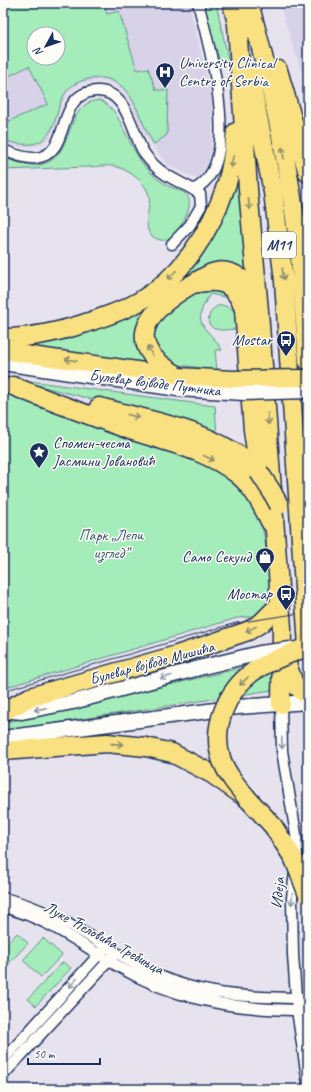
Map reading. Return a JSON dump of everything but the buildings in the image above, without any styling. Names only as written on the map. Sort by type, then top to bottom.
[{"type":"highway","name":"M11","points":[[232,3],[249,71],[273,192],[284,281],[305,602],[306,648]]},
{"type":"highway","name":"M11","points":[[249,3],[275,105],[289,184],[300,257],[308,361]]},
{"type":"highway","points":[[258,3],[308,173]]},
{"type":"highway","points":[[237,24],[248,189],[260,311],[283,647],[281,704]]},
{"type":"highway","points":[[3,338],[41,336],[111,314],[142,300],[170,276],[197,246],[218,207],[226,185],[232,161],[242,95]]},
{"type":"highway","points":[[292,117],[308,149]]},
{"type":"highway","points":[[179,382],[151,353],[145,340],[145,329],[149,319],[157,310],[172,297],[212,272],[223,272],[238,276],[249,287],[260,311]]},
{"type":"highway","points":[[194,284],[214,280],[220,281],[231,288],[244,309],[253,430],[259,472]]},
{"type":"highway","points":[[8,384],[59,404],[173,443],[221,464],[237,474],[254,493],[275,531]]},
{"type":"highway","points":[[8,384],[195,433],[213,440],[242,456],[259,472],[279,505],[305,602]]},
{"type":"highway","points":[[4,709],[30,697],[177,655],[248,631],[261,623],[280,604]]},
{"type":"highway","points":[[283,647],[286,663],[294,684],[308,696]]},
{"type":"highway","points":[[306,648],[255,671],[237,688],[225,706],[219,731],[220,752],[228,773],[248,799],[265,816],[284,841],[294,859],[308,895]]},
{"type":"highway","points":[[3,751],[78,744],[107,743],[160,749],[199,767],[248,799]]},
{"type":"main road","name":"Булевар војводе Путника","points":[[3,351],[244,393],[308,391]]},
{"type":"main road","name":"Булевар војводе Путника","points":[[3,363],[179,382],[308,378]]},
{"type":"main road","name":"Булевар војводе Мишића","points":[[4,709],[22,712],[72,702],[265,652],[306,648]]},
{"type":"main road","points":[[3,738],[238,707],[308,702]]},
{"type":"street","points":[[194,190],[203,184],[211,175],[216,163],[220,126],[216,79],[198,3]]},
{"type":"street","points":[[3,150],[34,158],[44,155],[57,143],[71,104],[75,98],[86,92],[106,91],[113,94],[123,105],[140,145],[148,158],[160,171],[200,194],[201,206],[190,224],[172,244]]},
{"type":"street","name":"Идеја","points":[[281,704],[283,758],[296,834],[297,854],[291,923],[296,998],[308,1084]]},
{"type":"street","name":"Луке Ћеловића Требињца","points":[[3,898],[20,902],[54,916],[82,930],[103,950],[109,960],[139,977],[192,998],[214,1003],[259,1009],[308,1010]]},
{"type":"street","name":"Луке Ћеловића Требињца","points":[[3,907],[31,915],[103,950],[116,952],[147,970],[192,988],[241,997],[308,998]]},
{"type":"street","points":[[3,1060],[103,950]]},
{"type":"street","points":[[3,1075],[116,952]]},
{"type":"shaded area","name":"University Clinical Centre of Serbia","points":[[3,3],[189,3],[211,96],[213,124],[209,169],[200,178],[195,178],[168,165],[144,135],[132,105],[124,93],[115,85],[105,80],[82,83],[70,91],[61,105],[55,127],[49,139],[38,146],[21,147],[3,143]]},
{"type":"shaded area","points":[[279,3],[308,3],[308,92]]},
{"type":"green space","points":[[3,3],[104,3],[107,14],[119,11],[137,70],[148,68],[156,90],[168,90],[167,135],[154,144],[128,93],[115,82],[99,78],[83,80],[72,86],[60,103],[54,123],[49,132],[42,140],[33,144],[28,144],[3,140],[9,121],[48,104],[29,66],[3,79]]},
{"type":"green space","points":[[201,3],[216,3],[229,64],[224,66],[220,62]]},
{"type":"green space","points":[[100,100],[109,106],[116,114],[146,168],[168,186],[184,193],[188,197],[189,209],[182,224],[171,237],[166,240],[160,240],[153,237],[147,227],[149,195],[147,190],[141,182],[128,172],[118,167],[107,166],[3,170],[3,158],[30,165],[39,165],[51,161],[59,153],[80,110],[88,103]]},
{"type":"green space","points":[[242,160],[252,284],[241,274],[149,310],[154,367],[11,346],[65,339],[108,325],[134,312],[203,252],[226,213],[234,192]]},
{"type":"green space","points":[[206,286],[224,291],[233,299],[210,294],[201,313],[202,325],[222,350],[215,350],[217,370],[179,365],[153,348],[150,331],[163,312]]},
{"type":"green space","points":[[217,306],[227,306],[231,308],[237,315],[242,328],[220,330],[211,326],[209,316]]},
{"type":"green space","points":[[8,378],[215,406],[217,434],[201,427]]},
{"type":"green space","name":"Парк „Лепи изглед”","points":[[3,391],[210,465],[247,490],[262,525],[267,552],[271,593],[266,615],[237,618],[7,687],[3,683]]},
{"type":"green space","points":[[278,659],[279,689],[3,731],[3,721],[39,716]]},
{"type":"green space","points":[[17,933],[28,943],[3,970],[3,948]]},
{"type":"green space","points":[[43,938],[62,955],[41,977],[23,960]]},
{"type":"green space","points":[[63,962],[71,968],[36,1006],[28,999]]},
{"type":"tram line","points":[[3,691],[236,623],[308,612]]},
{"type":"place","name":"University Clinical Centre of Serbia","points":[[165,89]]},
{"type":"place","name":"Mostar","points":[[286,357]]},
{"type":"place","name":"Спомен-чесма Јасмини Јовановић","points":[[39,469]]},
{"type":"place","name":"Само Секунд","points":[[265,574]]},
{"type":"place","name":"Мостар","points":[[286,611]]}]
